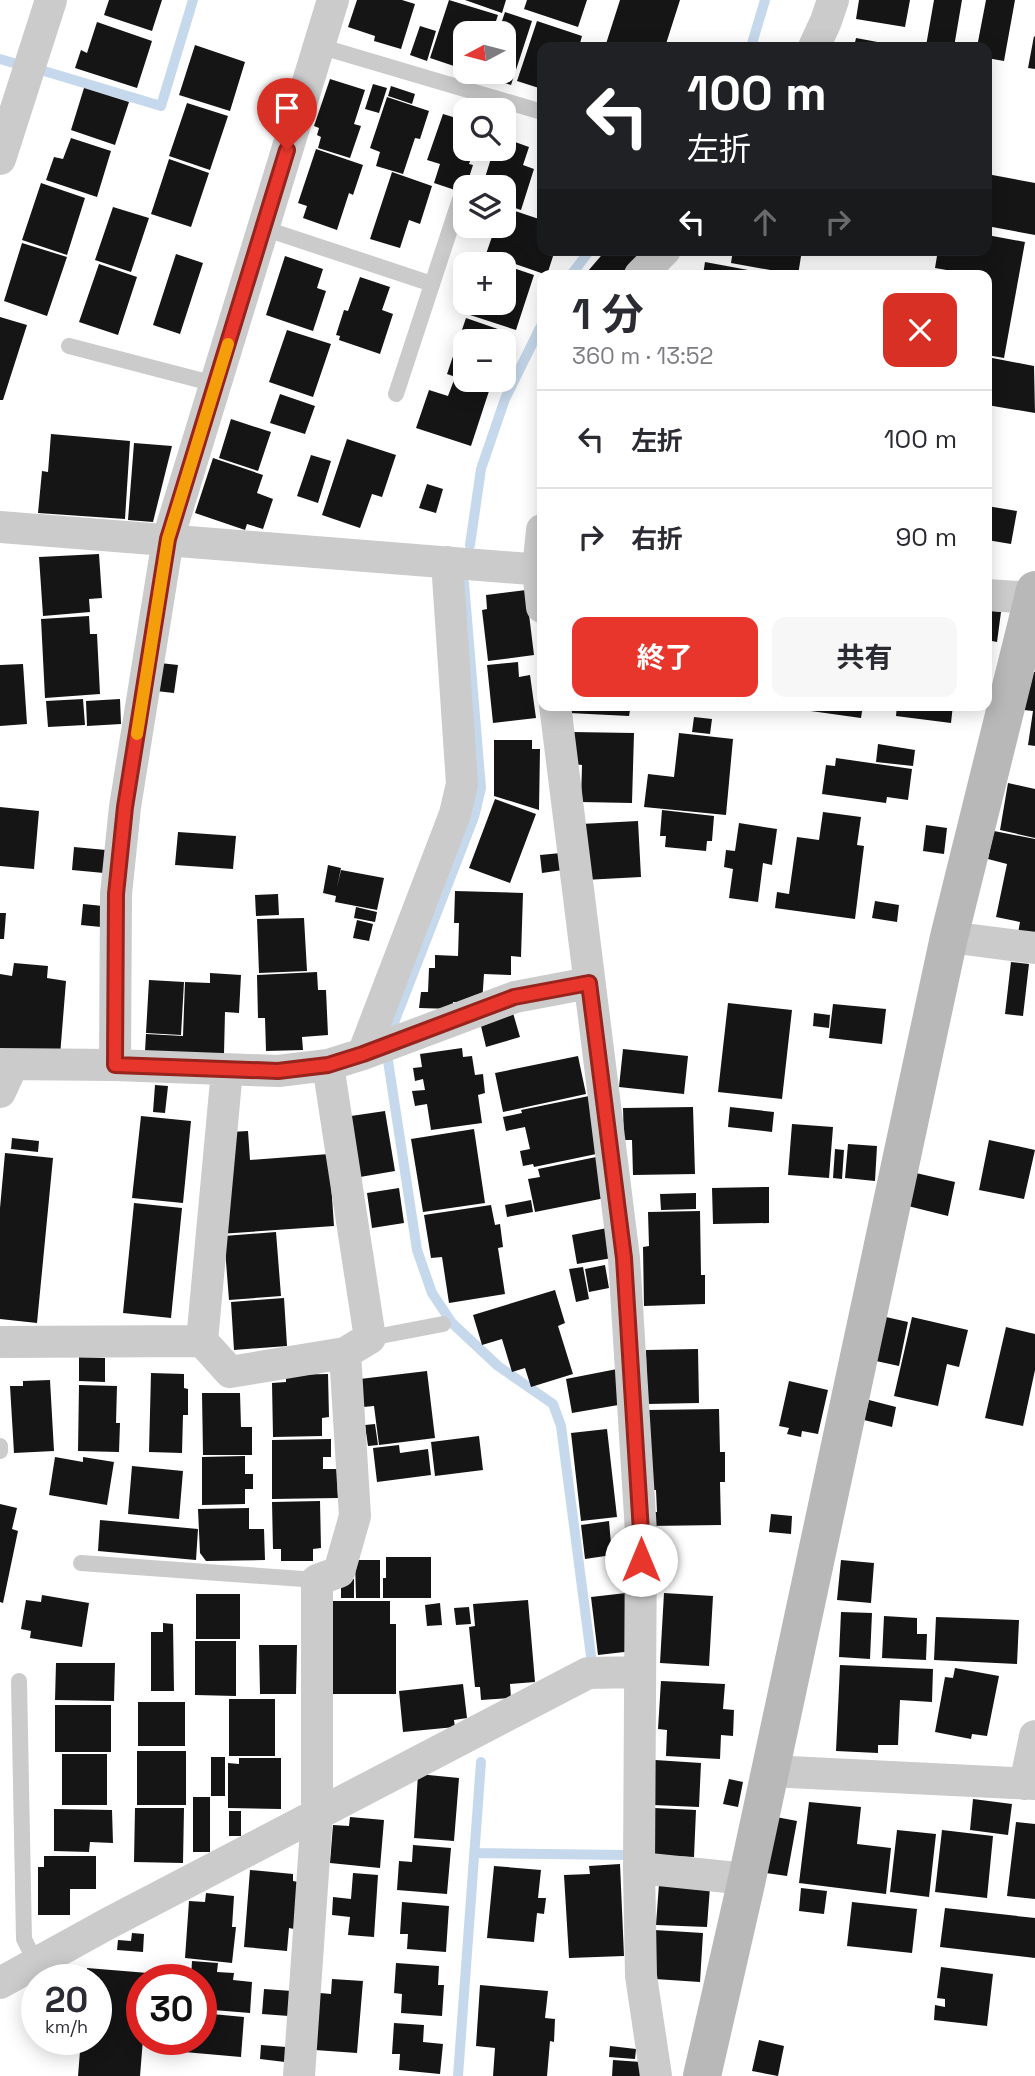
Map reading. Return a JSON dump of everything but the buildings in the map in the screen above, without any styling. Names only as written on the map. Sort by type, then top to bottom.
[{"type":"street","points":[[0,159],[51,0]]},
{"type":"street","points":[[115,1065],[116,894],[125,807],[168,539],[333,0]]},
{"type":"street","points":[[816,42],[832,0]]},
{"type":"street","points":[[645,270],[658,256]]},
{"type":"street","points":[[0,527],[537,570]]},
{"type":"street","points":[[363,1054],[455,814],[462,784],[447,562]]},
{"type":"street","points":[[702,2076],[747,1879],[949,937],[1033,601],[992,596]]},
{"type":"street","points":[[556,711],[624,1258],[641,1532],[641,1976],[656,2076]]},
{"type":"street","points":[[949,937],[1035,948]]},
{"type":"street","points":[[4,1074],[115,1065],[278,1071],[328,1065],[514,997],[589,983]]},
{"type":"street","points":[[299,2076],[317,1814],[317,1580],[339,1572],[355,1516],[358,1345],[328,1065]]},
{"type":"street","points":[[227,1070],[202,1341],[230,1372],[358,1345]]},
{"type":"street","points":[[0,1342],[202,1341]]},
{"type":"street","points":[[0,1983],[588,1673],[640,1672]]},
{"type":"street","points":[[769,1771],[1030,1784],[1035,1735]]},
{"type":"street","points":[[639,1868],[747,1879]]},
{"type":"lane","points":[[319,46],[537,111]]},
{"type":"lane","points":[[396,394],[453,220]]},
{"type":"lane","points":[[263,228],[432,284]]},
{"type":"lane","points":[[69,346],[215,384]]},
{"type":"lane","points":[[358,1345],[443,1324]]},
{"type":"lane","points":[[81,1563],[317,1580]]},
{"type":"lane","points":[[19,1681],[24,1939],[36,1963]]},
{"type":"waterway","points":[[44,71],[161,106],[193,0]]},
{"type":"waterway","points":[[752,42],[765,0]]},
{"type":"waterway","points":[[0,59],[17,64]]},
{"type":"waterway","points":[[575,270],[585,256]]},
{"type":"waterway","points":[[470,545],[481,469],[505,399],[537,334]]},
{"type":"waterway","points":[[390,1033],[474,817],[481,788],[464,583]]},
{"type":"waterway","points":[[388,1061],[417,1250],[432,1293],[452,1323],[498,1366],[553,1404],[561,1426],[591,1656]]},
{"type":"waterway","points":[[458,2076],[481,1762]]},
{"type":"waterway","points":[[475,1853],[625,1855]]},
{"type":"slow traffic","points":[[137,734],[168,539],[228,344]]},
{"type":"route","points":[[287,150],[168,539],[120,851],[116,894],[115,1065],[278,1071],[328,1065],[514,997],[589,983],[624,1258],[641,1560]]}]
